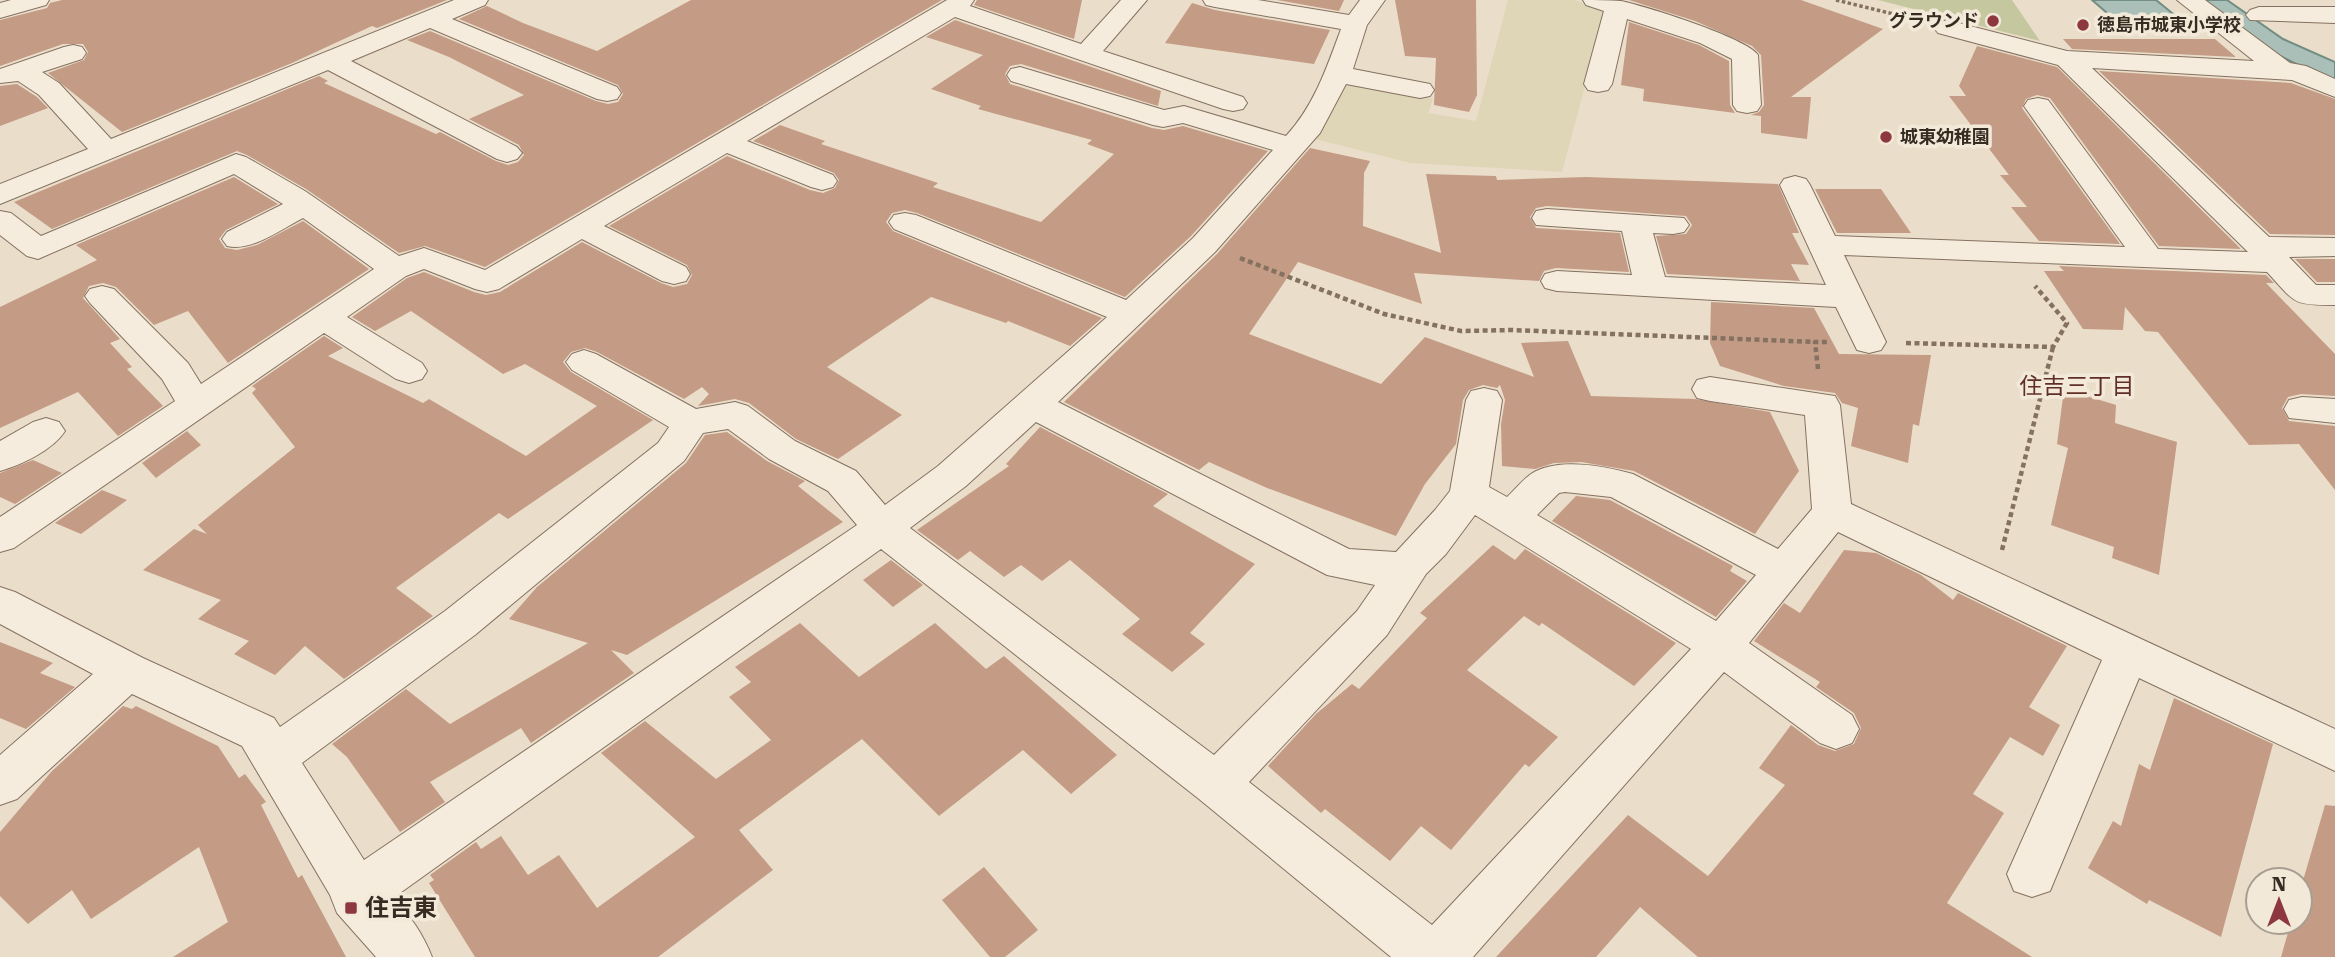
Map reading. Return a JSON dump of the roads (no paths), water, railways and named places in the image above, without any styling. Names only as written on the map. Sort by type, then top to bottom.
[{"type":"street","points":[[0,11],[37,0]]},
{"type":"street","points":[[0,195],[329,60],[436,10],[476,0]]},
{"type":"street","points":[[1086,54],[1135,0]]},
{"type":"street","points":[[357,894],[882,528],[952,476],[1033,405],[1204,244],[1301,137],[1338,74],[1364,12],[1215,0]]},
{"type":"street","points":[[2189,0],[2283,71]]},
{"type":"street","points":[[0,537],[395,269],[424,258],[487,282],[727,143],[957,4],[1301,137]]},
{"type":"street","points":[[1598,84],[1606,4],[1709,37],[1745,55],[1747,105]]},
{"type":"street","points":[[436,10],[607,93]]},
{"type":"street","points":[[2259,15],[2335,15]]},
{"type":"street","points":[[1947,28],[2067,58],[2297,72],[2335,89]]},
{"type":"street","points":[[10,74],[73,53]]},
{"type":"street","points":[[2067,58],[2307,295],[2335,295]]},
{"type":"street","points":[[329,60],[507,153]]},
{"type":"street","points":[[10,74],[49,89],[107,150]]},
{"type":"street","points":[[1338,74],[1420,90]]},
{"type":"street","points":[[1020,75],[1163,118],[1184,114],[1301,137]]},
{"type":"street","points":[[2038,106],[2150,260]]},
{"type":"street","points":[[727,143],[822,181]]},
{"type":"street","points":[[0,220],[38,249],[236,163],[304,205],[395,269]]},
{"type":"street","points":[[1795,185],[1869,342]]},
{"type":"street","points":[[238,239],[304,205]]},
{"type":"street","points":[[1547,218],[1673,225]]},
{"type":"street","points":[[905,222],[1130,314]]},
{"type":"street","points":[[1635,223],[1652,288]]},
{"type":"street","points":[[582,227],[674,274]]},
{"type":"street","points":[[1823,245],[2150,260],[2269,255],[2334,247]]},
{"type":"street","points":[[1557,281],[1848,297]]},
{"type":"street","points":[[102,296],[174,371],[196,405]]},
{"type":"street","points":[[323,317],[408,371]]},
{"type":"street","points":[[584,362],[691,423],[735,415],[782,450],[842,481],[882,528],[1216,785],[1431,957]]},
{"type":"street","points":[[1438,957],[1721,646],[1832,512],[1822,405],[1710,389]]},
{"type":"street","points":[[1216,785],[1372,623],[1411,564],[1451,520],[1469,493],[1484,400]]},
{"type":"street","points":[[1033,405],[1340,564],[1376,570],[1411,564]]},
{"type":"street","points":[[273,758],[460,623],[671,452],[691,423]]},
{"type":"street","points":[[0,458],[46,430]]},
{"type":"street","points":[[1510,517],[1546,483],[1565,478],[1619,484],[1784,571]]},
{"type":"street","points":[[1469,493],[1721,646],[1836,729]]},
{"type":"street","points":[[1832,512],[2335,751]]},
{"type":"street","points":[[0,604],[127,671],[258,733],[357,894],[355,896],[390,930],[406,957]]},
{"type":"street","points":[[2032,874],[2128,652]]},
{"type":"street","points":[[0,783],[127,671]]},
{"type":"place","name":"グラウンド","points":[[1993,21]]},
{"type":"place","name":"徳島市城東小学校","points":[[2083,25]]},
{"type":"place","name":"城東幼稚園","points":[[1886,137]]},
{"type":"place","name":"住吉東","points":[[351,908]]},
{"type":"district","name":"住吉三丁目","points":[[2077,386]]}]
